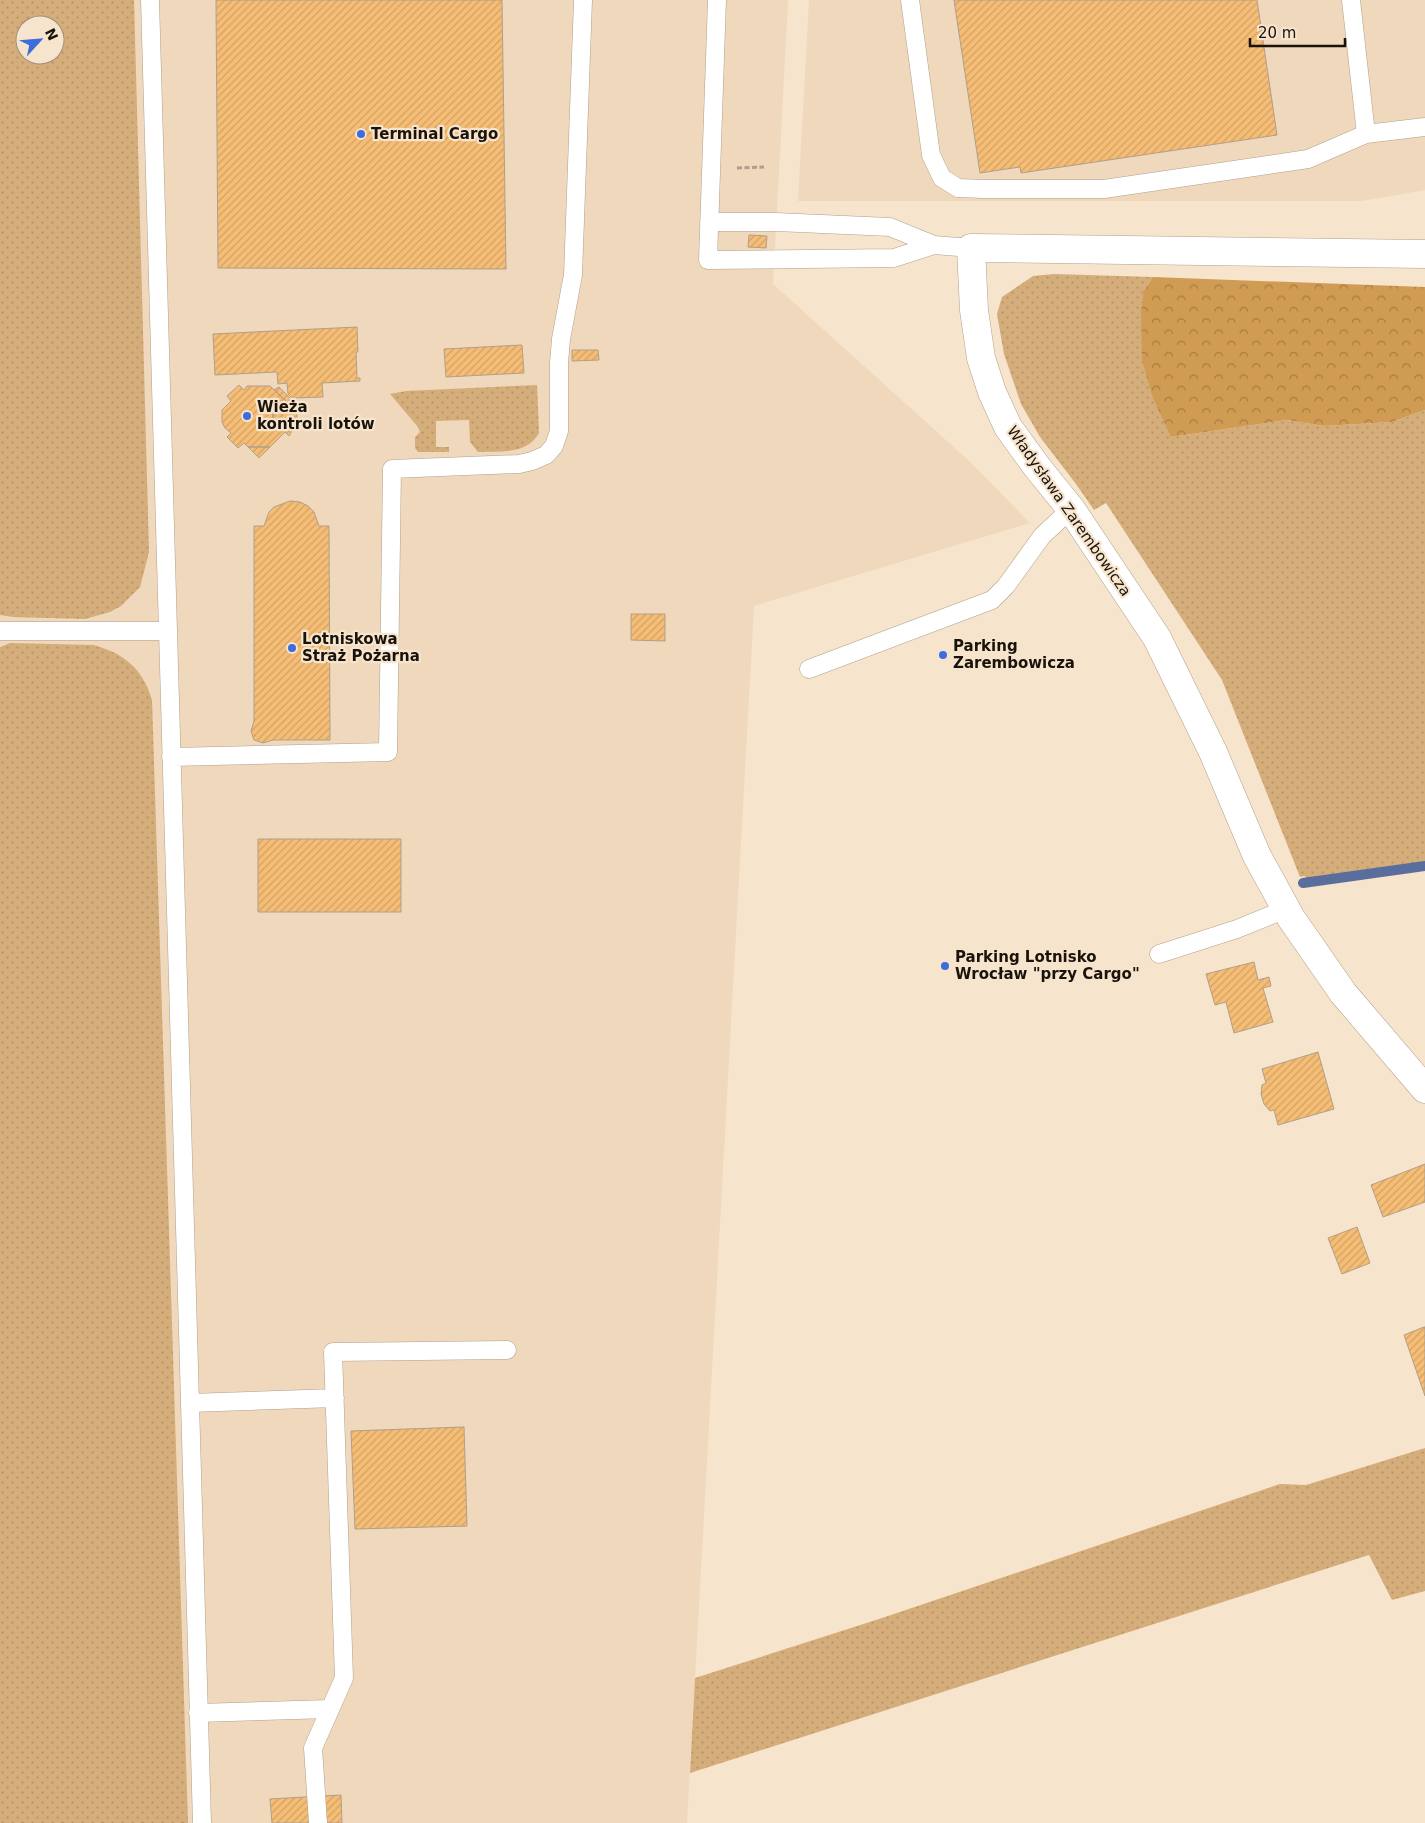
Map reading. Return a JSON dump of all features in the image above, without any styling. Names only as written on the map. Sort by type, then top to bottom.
[{"type":"street","points":[[971,248],[1425,254]]},
{"type":"street","name":"Władysława Zarembowicza","points":[[971,248],[974,310],[981,358],[992,392],[1008,427],[1071,509],[1157,638],[1213,752],[1257,856],[1286,909],[1343,993],[1425,1089]]},
{"type":"lane","points":[[150,0],[202,1823]]},
{"type":"lane","points":[[171,756],[388,752],[392,469],[519,464],[546,455],[554,446],[559,431],[561,339],[573,275],[582,0]]},
{"type":"lane","points":[[717,0],[708,260],[894,258],[934,245]]},
{"type":"lane","points":[[910,0],[931,155],[942,178],[958,188],[982,190],[1104,189],[1308,159],[1366,134],[1425,126]]},
{"type":"lane","points":[[1352,0],[1366,134]]},
{"type":"lane","points":[[709,222],[776,222],[890,227],[934,245],[971,248]]},
{"type":"lane","points":[[809,669],[992,600],[1006,586],[1042,536],[1071,509]]},
{"type":"lane","points":[[0,631],[167,631]]},
{"type":"lane","points":[[1159,954],[1238,929],[1286,909]]},
{"type":"lane","points":[[318,1823],[313,1748],[344,1678],[333,1352],[507,1350]]},
{"type":"lane","points":[[190,1403],[334,1398]]},
{"type":"lane","points":[[198,1713],[330,1709]]},
{"type":"shaded area","points":[[0,0],[788,0],[773,284],[968,460],[1030,523],[754,606],[687,1823],[0,1823]]},
{"type":"shaded area","points":[[0,0],[134,0],[149,552],[140,587],[121,606],[110,612],[85,619],[0,615]]},
{"type":"shaded area","points":[[809,0],[1425,0],[1425,190],[1362,201],[798,201]]},
{"type":"shaded area","points":[[1054,274],[1153,277],[1144,290],[1171,437],[1287,420],[1324,426],[1392,422],[1425,410],[1425,863],[1307,882],[1305,876],[1300,877],[1222,680],[1106,503],[1094,510],[1040,437],[1021,404],[1004,354],[997,314],[1002,297],[1033,276]]},
{"type":"shaded area","points":[[537,385],[539,433],[528,445],[504,451],[478,452],[470,442],[469,420],[436,421],[436,447],[449,447],[449,452],[418,452],[415,448],[415,437],[420,432],[418,427],[390,394],[406,391]]},
{"type":"shaded area","points":[[10,643],[93,645],[104,648],[123,658],[138,671],[152,700],[188,1823],[0,1823],[0,647]]},
{"type":"shaded area","points":[[1425,1448],[1425,1591],[1392,1600],[1369,1555],[690,1773],[695,1678],[879,1619],[1280,1484],[1306,1485]]},
{"type":"green space","points":[[1153,277],[1425,287],[1425,410],[1392,422],[1324,426],[1287,420],[1171,437],[1153,398],[1142,360],[1141,312],[1144,290]]},
{"type":"building","name":"Terminal Cargo","points":[[216,0],[502,0],[506,269],[218,268]]},
{"type":"building","points":[[954,0],[1257,0],[1277,135],[1021,173],[1020,167],[980,173]]},
{"type":"building","points":[[749,235],[767,236],[766,248],[748,247]]},
{"type":"building","points":[[357,327],[357,378],[360,378],[360,381],[322,383],[323,397],[292,398],[288,394],[287,383],[278,384],[277,372],[215,375],[213,334]]},
{"type":"building","points":[[522,345],[524,373],[446,377],[444,349]]},
{"type":"building","points":[[572,350],[598,350],[599,360],[572,361]]},
{"type":"building","name":"Wieża kontroli lotów","points":[[239,385],[244,390],[247,386],[270,386],[286,401],[273,413],[273,420],[285,432],[270,447],[248,447],[244,443],[238,448],[227,437],[231,433],[222,422],[222,410],[231,401],[227,396]]},
{"type":"building","points":[[279,387],[296,407],[296,425],[289,436],[273,420],[273,413],[286,401],[274,390]]},
{"type":"building","points":[[248,447],[270,447],[259,458]]},
{"type":"building","name":"Lotniskowa Straż Pożarna","points":[[290,501],[300,502],[308,506],[314,512],[319,526],[329,526],[330,740],[273,740],[263,743],[254,740],[251,731],[254,721],[254,526],[264,526],[269,512],[274,507]]},
{"type":"building","points":[[631,614],[665,614],[665,641],[631,640]]},
{"type":"building","points":[[258,839],[401,839],[401,912],[258,912]]},
{"type":"building","points":[[1254,962],[1258,980],[1269,977],[1271,986],[1263,988],[1273,1022],[1234,1033],[1226,1002],[1215,1005],[1206,974]]},
{"type":"building","points":[[1318,1052],[1334,1109],[1278,1125],[1274,1110],[1270,1111],[1264,1104],[1261,1094],[1262,1085],[1266,1083],[1262,1069]]},
{"type":"building","points":[[1425,1164],[1425,1202],[1383,1217],[1371,1185]]},
{"type":"building","points":[[1357,1227],[1370,1263],[1342,1274],[1328,1238]]},
{"type":"building","points":[[1425,1327],[1425,1396],[1404,1335]]},
{"type":"building","points":[[464,1427],[467,1526],[355,1529],[351,1431]]},
{"type":"building","points":[[341,1795],[342,1823],[272,1823],[270,1799]]},
{"type":"waterway","points":[[1303,883],[1425,866]]},
{"type":"place","name":"Terminal Cargo","points":[[361,134]]},
{"type":"place","name":"Wieża kontroli lotów","points":[[247,416]]},
{"type":"place","name":"Lotniskowa Straż Pożarna","points":[[292,648]]},
{"type":"place","name":"Parking Zarembowicza","points":[[943,655]]},
{"type":"place","name":"Parking Lotnisko Wrocław \"przy Cargo\"","points":[[945,966]]}]
